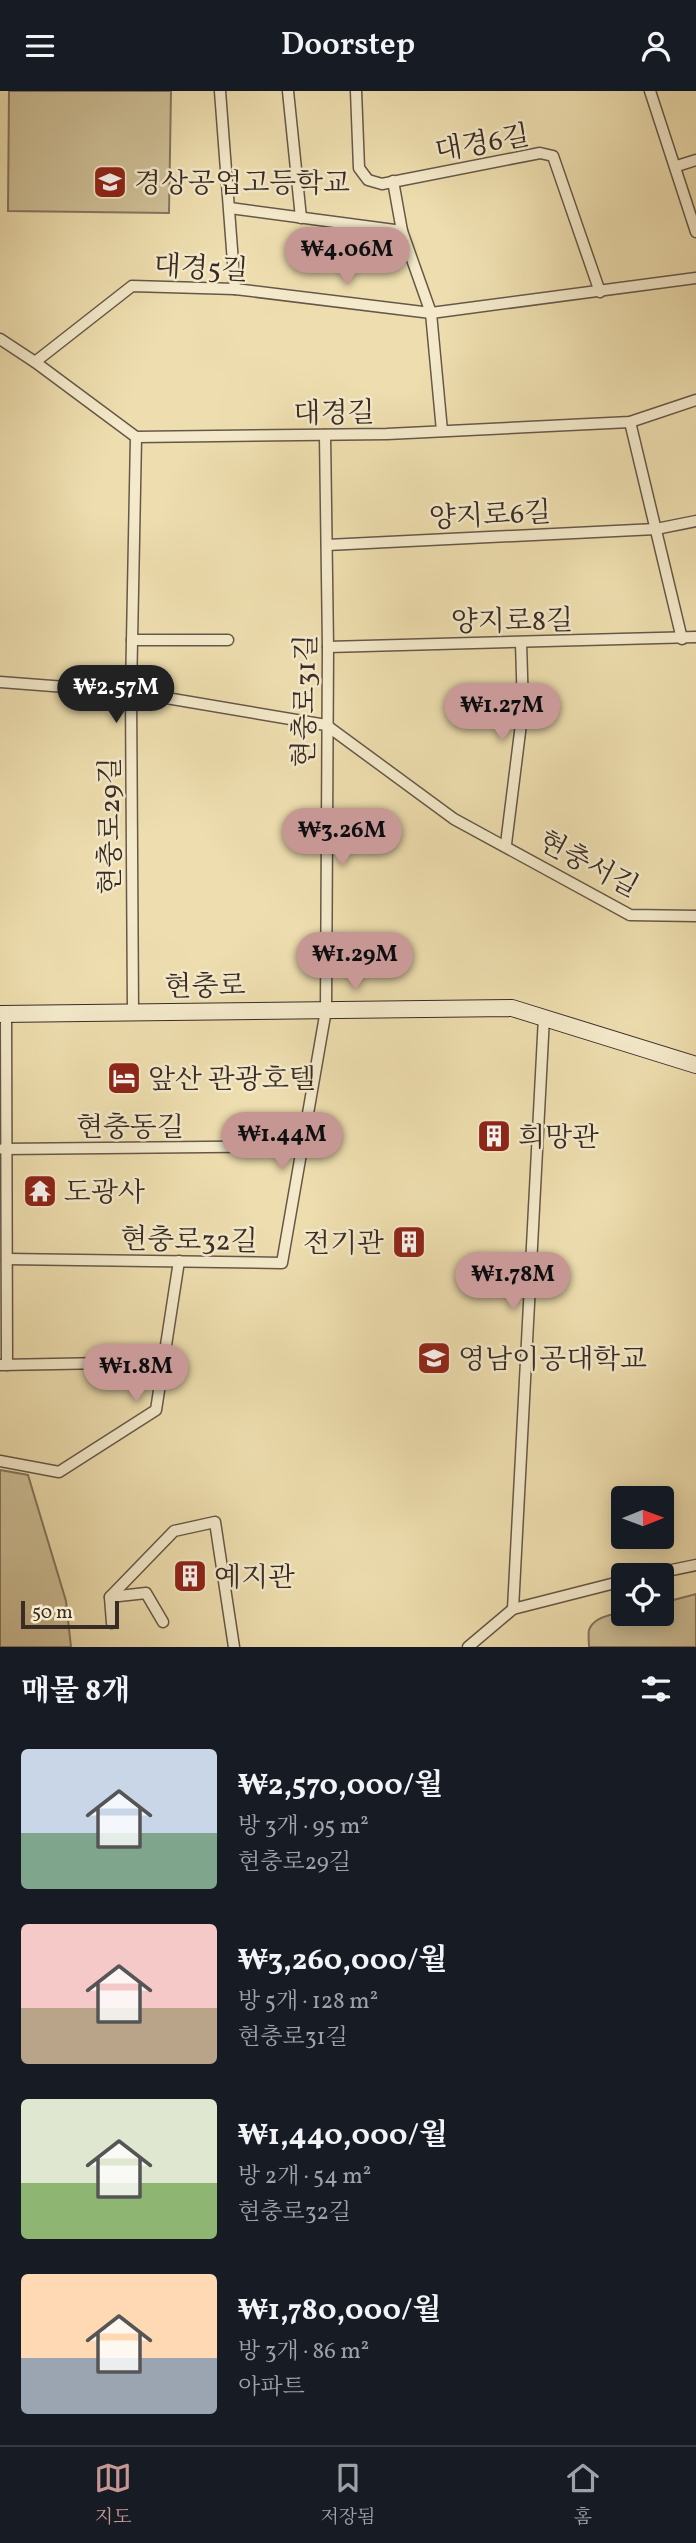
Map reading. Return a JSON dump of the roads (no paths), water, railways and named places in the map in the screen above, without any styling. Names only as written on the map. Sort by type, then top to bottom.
[{"type":"main road","name":"현충로","points":[[3,1014],[512,1008],[696,1065]]},
{"type":"street","points":[[220,91],[235,289]]},
{"type":"street","points":[[288,91],[301,218]]},
{"type":"street","name":"대경6길","points":[[356,91],[359,168],[368,180],[382,184],[540,153],[553,156],[600,292]]},
{"type":"street","points":[[650,91],[677,166],[696,232]]},
{"type":"street","points":[[677,166],[696,160]]},
{"type":"street","points":[[393,181],[402,232],[431,313],[442,431]]},
{"type":"street","points":[[230,208],[402,232]]},
{"type":"street","name":"대경5길","points":[[35,362],[132,286],[235,289],[431,313],[696,278]]},
{"type":"street","points":[[0,339],[136,437]]},
{"type":"street","name":"대경길","points":[[136,437],[325,435],[630,422],[696,400]]},
{"type":"street","points":[[630,422],[682,639]]},
{"type":"street","name":"현충로31길","points":[[325,435],[328,647],[326,1010]]},
{"type":"street","name":"현충로29길","points":[[132,1012],[131,692],[136,437]]},
{"type":"street","name":"양지로6길","points":[[327,545],[656,529],[696,521]]},
{"type":"street","name":"양지로8길","points":[[328,647],[696,637]]},
{"type":"street","points":[[132,640],[228,640]]},
{"type":"street","name":"현충서길","points":[[506,844],[523,708],[521,643]]},
{"type":"street","name":"현충서길","points":[[0,682],[131,692],[326,725],[436,807],[630,915],[696,916]]},
{"type":"street","name":"현충로32길","points":[[7,1259],[282,1263],[326,1010]]},
{"type":"street","points":[[3,1014],[7,1259],[4,1365],[163,1362]]},
{"type":"street","points":[[513,1609],[544,1017]]},
{"type":"street","name":"현충동길","points":[[4,1149],[303,1146]]},
{"type":"street","points":[[0,1461],[59,1472],[156,1410],[179,1261]]},
{"type":"street","points":[[112,1623],[110,1597],[174,1531],[215,1522],[234,1647]]},
{"type":"street","points":[[674,1570],[696,1565]]},
{"type":"street","points":[[468,1647],[513,1609],[611,1584]]},
{"type":"street","points":[[110,1597],[146,1593],[163,1622]]},
{"type":"place","name":"경상공업고등학교","points":[[110,182]]},
{"type":"place","name":"앞산 관광호텔","points":[[124,1078]]},
{"type":"place","name":"희망관","points":[[494,1136]]},
{"type":"place","name":"도광사","points":[[40,1191]]},
{"type":"place","name":"전기관","points":[[409,1242]]},
{"type":"place","name":"영남이공대학교","points":[[434,1358]]},
{"type":"place","name":"예지관","points":[[190,1576]]}]
